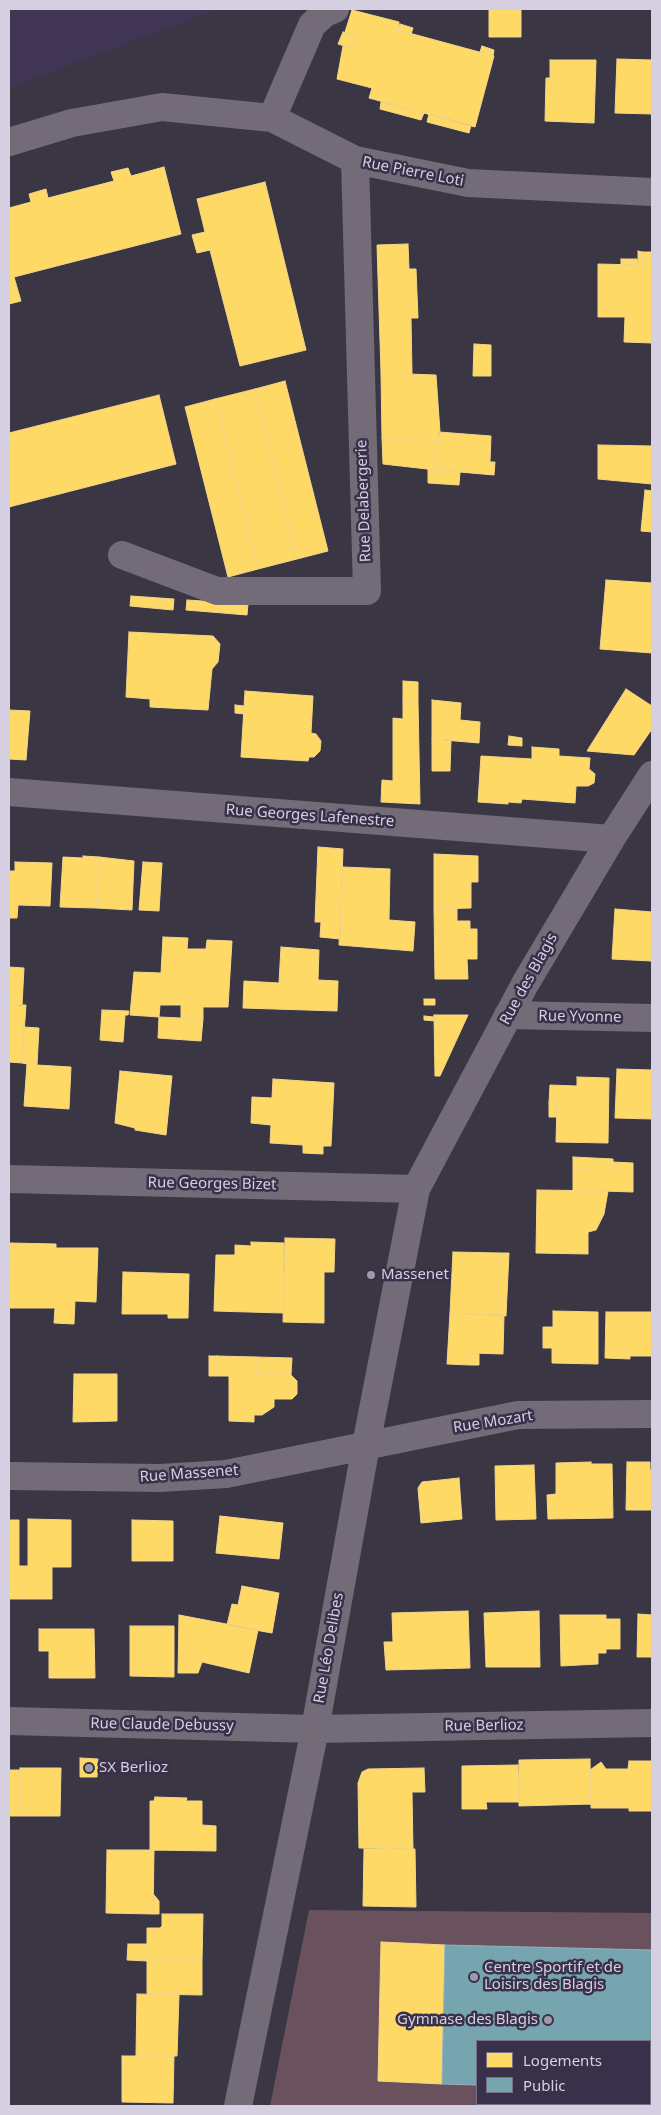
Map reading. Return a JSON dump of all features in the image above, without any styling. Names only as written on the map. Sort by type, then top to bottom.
[{"type":"street","points":[[272,118],[312,25],[326,13],[335,9]]},
{"type":"street","name":"Rue Pierre Loti","points":[[9,142],[72,123],[162,107],[272,118],[355,160],[468,183],[652,192]]},
{"type":"street","name":"Rue Delabergerie","points":[[122,555],[217,591],[367,590],[355,160]]},
{"type":"street","name":"Rue des Blagis","points":[[416,1189],[508,1015],[611,839],[652,774]]},
{"type":"street","name":"Rue Georges Lafenestre","points":[[9,792],[611,839]]},
{"type":"street","name":"Rue Yvonne","points":[[508,1015],[652,1018]]},
{"type":"street","name":"Rue Georges Bizet","points":[[9,1179],[416,1189]]},
{"type":"street","name":"Rue Léo Delibes","points":[[238,2106],[315,1729],[366,1445],[416,1189]]},
{"type":"street","name":"Rue Mozart","points":[[366,1445],[518,1415],[652,1414]]},
{"type":"street","name":"Rue Massenet","points":[[9,1476],[160,1478],[226,1474],[366,1445]]},
{"type":"street","name":"Rue Claude Debussy","points":[[9,1721],[315,1729]]},
{"type":"street","name":"Rue Berlioz","points":[[315,1729],[652,1723]]},
{"type":"shaded area","points":[[9,9],[219,9],[9,88]]},
{"type":"shaded area","name":"Centre Sportif et de Loisirs des Blagis","points":[[309,1910],[652,1913],[652,2106],[270,2106]]},
{"type":"building: Logements","points":[[489,9],[521,9],[521,37],[489,37]]},
{"type":"building: Logements","points":[[352,10],[399,22],[398,30],[494,56],[475,127],[369,98],[372,88],[337,79],[343,46],[351,48],[357,36],[345,32]]},
{"type":"building: Logements","points":[[400,24],[413,28],[411,34],[398,30]]},
{"type":"building: Logements","points":[[343,32],[357,36],[351,48],[338,44]]},
{"type":"building: Logements","points":[[482,46],[494,50],[493,56],[480,52]]},
{"type":"building: Logements","points":[[617,59],[652,60],[652,114],[615,113]]},
{"type":"building: Logements","points":[[550,60],[596,60],[594,123],[545,121],[546,78],[550,78]]},
{"type":"building: Logements","points":[[381,102],[424,113],[421,120],[380,109]]},
{"type":"building: Logements","points":[[429,114],[471,125],[469,133],[427,122]]},
{"type":"building: Logements","points":[[164,167],[181,234],[14,277],[21,301],[9,304],[9,208],[31,202],[29,194],[46,189],[48,198],[114,181],[111,172],[128,168],[131,176]]},
{"type":"building: Logements","points":[[265,182],[306,350],[240,366],[210,250],[197,253],[192,235],[205,232],[197,199]]},
{"type":"building: Logements","points":[[408,244],[409,269],[416,269],[418,318],[411,318],[412,374],[381,373],[377,245]]},
{"type":"building: Logements","points":[[638,251],[642,252],[642,262],[652,262],[652,343],[624,342],[625,317],[598,317],[598,264],[638,265]]},
{"type":"building: Logements","points":[[642,252],[652,252],[652,262],[642,262]]},
{"type":"building: Logements","points":[[621,259],[637,259],[638,265],[621,265]]},
{"type":"building: Logements","points":[[474,344],[491,345],[491,376],[473,376]]},
{"type":"building: Logements","points":[[381,373],[436,375],[440,432],[438,443],[382,438]]},
{"type":"building: Logements","points":[[285,381],[328,551],[297,559],[255,389]]},
{"type":"building: Logements","points":[[255,389],[297,559],[258,569],[215,399]]},
{"type":"building: Logements","points":[[159,395],[176,464],[9,507],[9,433]]},
{"type":"building: Logements","points":[[215,399],[258,569],[228,577],[185,407]]},
{"type":"building: Logements","points":[[439,432],[491,436],[490,462],[495,462],[494,475],[436,470]]},
{"type":"building: Logements","points":[[382,438],[438,443],[436,470],[383,464]]},
{"type":"building: Logements","points":[[598,445],[652,446],[652,484],[598,479]]},
{"type":"building: Logements","points":[[428,469],[460,472],[459,485],[428,483]]},
{"type":"building: Logements","points":[[645,490],[652,491],[652,532],[641,531]]},
{"type":"building: Logements","points":[[606,580],[652,583],[652,653],[600,649]]},
{"type":"building: Logements","points":[[131,596],[174,599],[173,610],[130,606]]},
{"type":"building: Logements","points":[[187,600],[248,604],[247,615],[186,610]]},
{"type":"building: Logements","points":[[129,632],[213,636],[220,644],[218,662],[212,669],[208,710],[150,707],[150,699],[126,697]]},
{"type":"building: Logements","points":[[403,681],[418,682],[418,702],[403,702]]},
{"type":"building: Logements","points":[[626,689],[652,706],[652,729],[634,755],[587,751]]},
{"type":"building: Logements","points":[[245,691],[313,696],[311,733],[316,734],[321,741],[320,751],[314,757],[309,757],[308,761],[241,757]]},
{"type":"building: Logements","points":[[432,700],[461,703],[460,720],[480,722],[479,743],[432,739]]},
{"type":"building: Logements","points":[[403,702],[418,702],[420,804],[381,802],[382,780],[393,781],[393,718],[403,719]]},
{"type":"building: Logements","points":[[235,705],[244,706],[244,714],[235,713]]},
{"type":"building: Logements","points":[[9,710],[30,711],[26,760],[9,759]]},
{"type":"building: Logements","points":[[509,736],[522,738],[522,746],[508,745]]},
{"type":"building: Logements","points":[[432,739],[451,740],[450,771],[432,771]]},
{"type":"building: Logements","points":[[532,747],[559,749],[559,756],[590,758],[589,769],[595,774],[594,783],[588,786],[576,786],[575,803],[522,799],[521,803],[508,802],[508,804],[478,802],[481,756],[532,759]]},
{"type":"building: Logements","points":[[318,847],[343,849],[340,939],[320,937],[321,922],[315,922]]},
{"type":"building: Logements","points":[[434,854],[478,856],[478,882],[471,882],[471,908],[434,909]]},
{"type":"building: Logements","points":[[83,856],[99,857],[96,908],[60,907],[63,857],[83,858]]},
{"type":"building: Logements","points":[[99,857],[134,861],[132,910],[96,908]]},
{"type":"building: Logements","points":[[15,862],[52,863],[50,906],[18,905],[17,918],[9,918],[9,871],[15,871]]},
{"type":"building: Logements","points":[[143,862],[162,863],[159,911],[139,910]]},
{"type":"building: Logements","points":[[343,867],[390,869],[389,920],[415,922],[413,951],[339,945]]},
{"type":"building: Logements","points":[[457,908],[457,921],[470,921],[470,929],[477,929],[477,959],[467,959],[468,979],[435,979],[434,909]]},
{"type":"building: Logements","points":[[615,909],[652,912],[651,961],[612,959]]},
{"type":"building: Logements","points":[[163,937],[188,938],[187,949],[206,949],[207,940],[232,941],[228,1007],[203,1007],[203,1019],[181,1018],[181,1005],[160,1005],[159,1017],[130,1015],[134,972],[161,973]]},
{"type":"building: Logements","points":[[281,947],[319,950],[318,980],[338,981],[337,1011],[243,1008],[244,981],[279,983]]},
{"type":"building: Logements","points":[[9,967],[24,968],[22,1006],[9,1005]]},
{"type":"building: Logements","points":[[424,999],[435,999],[435,1005],[424,1005]]},
{"type":"building: Logements","points":[[9,1005],[26,1005],[22,1063],[9,1062]]},
{"type":"building: Logements","points":[[102,1010],[129,1011],[128,1015],[125,1015],[123,1042],[100,1040]]},
{"type":"building: Logements","points":[[434,1015],[468,1015],[440,1076],[435,1076]]},
{"type":"building: Logements","points":[[424,1016],[434,1017],[435,1021],[424,1020]]},
{"type":"building: Logements","points":[[159,1017],[203,1019],[201,1041],[158,1038]]},
{"type":"building: Logements","points":[[24,1027],[39,1028],[37,1065],[71,1067],[69,1109],[24,1106],[27,1064],[22,1063]]},
{"type":"building: Logements","points":[[617,1069],[652,1070],[652,1119],[615,1118]]},
{"type":"building: Logements","points":[[120,1071],[172,1076],[166,1135],[135,1130],[135,1128],[115,1123]]},
{"type":"building: Logements","points":[[577,1077],[609,1078],[608,1143],[556,1142],[557,1103],[549,1103],[550,1085],[577,1086]]},
{"type":"building: Logements","points":[[273,1079],[334,1083],[331,1146],[323,1146],[323,1154],[303,1153],[303,1145],[270,1143],[271,1125],[251,1123],[252,1097],[272,1098]]},
{"type":"building: Logements","points":[[549,1103],[557,1103],[557,1117],[549,1117]]},
{"type":"building: Logements","points":[[573,1157],[613,1159],[613,1170],[573,1169]]},
{"type":"building: Logements","points":[[613,1162],[633,1163],[633,1192],[573,1190],[573,1169],[613,1170]]},
{"type":"building: Logements","points":[[537,1190],[608,1191],[604,1214],[596,1230],[588,1232],[588,1254],[536,1253]]},
{"type":"building: Logements","points":[[285,1238],[335,1239],[334,1272],[324,1272],[324,1323],[283,1322]]},
{"type":"building: Logements","points":[[251,1242],[284,1243],[283,1313],[214,1311],[216,1255],[235,1255],[235,1245],[251,1246]]},
{"type":"building: Logements","points":[[10,1243],[56,1244],[56,1248],[98,1248],[96,1302],[75,1301],[74,1324],[54,1323],[55,1308],[9,1308]]},
{"type":"building: Logements","points":[[453,1252],[500,1253],[499,1315],[450,1313]]},
{"type":"building: Logements","points":[[500,1253],[509,1253],[506,1316],[499,1315]]},
{"type":"building: Logements","points":[[123,1272],[189,1274],[188,1318],[168,1318],[168,1314],[122,1314]]},
{"type":"building: Logements","points":[[553,1311],[598,1312],[598,1364],[552,1363],[552,1348],[543,1348],[543,1327],[553,1327]]},
{"type":"building: Logements","points":[[606,1312],[652,1312],[652,1356],[630,1356],[630,1359],[605,1358]]},
{"type":"building: Logements","points":[[450,1313],[504,1316],[503,1354],[471,1353],[470,1365],[447,1364]]},
{"type":"building: Logements","points":[[471,1353],[479,1354],[479,1365],[470,1365]]},
{"type":"building: Logements","points":[[209,1356],[217,1356],[217,1376],[209,1376]]},
{"type":"building: Logements","points":[[217,1356],[256,1357],[256,1375],[291,1375],[297,1381],[297,1394],[292,1399],[274,1399],[274,1407],[262,1415],[254,1415],[254,1422],[229,1421],[229,1376],[217,1376]]},
{"type":"building: Logements","points":[[256,1357],[292,1358],[291,1375],[256,1375]]},
{"type":"building: Logements","points":[[74,1374],[117,1374],[117,1421],[73,1422]]},
{"type":"building: Logements","points":[[591,1462],[591,1464],[612,1464],[613,1518],[548,1519],[547,1495],[556,1494],[556,1463]]},
{"type":"building: Logements","points":[[627,1462],[650,1462],[650,1470],[652,1470],[652,1510],[626,1510]]},
{"type":"building: Logements","points":[[534,1465],[536,1519],[496,1520],[495,1466]]},
{"type":"building: Logements","points":[[459,1478],[462,1519],[421,1523],[418,1488],[422,1482]]},
{"type":"building: Logements","points":[[220,1516],[283,1523],[279,1559],[216,1553]]},
{"type":"building: Logements","points":[[28,1519],[71,1520],[71,1567],[52,1567],[52,1599],[23,1599],[24,1566],[28,1566]]},
{"type":"building: Logements","points":[[9,1520],[19,1520],[19,1566],[24,1566],[23,1599],[9,1599]]},
{"type":"building: Logements","points":[[132,1520],[173,1521],[173,1561],[132,1561]]},
{"type":"building: Logements","points":[[242,1586],[279,1593],[272,1633],[227,1625],[232,1604],[238,1605]]},
{"type":"building: Logements","points":[[468,1611],[470,1668],[386,1670],[384,1642],[393,1642],[392,1613]]},
{"type":"building: Logements","points":[[539,1611],[540,1667],[486,1667],[484,1613]]},
{"type":"building: Logements","points":[[638,1614],[652,1615],[652,1657],[637,1657]]},
{"type":"building: Logements","points":[[179,1615],[258,1630],[249,1673],[202,1662],[198,1673],[178,1673]]},
{"type":"building: Logements","points":[[560,1615],[606,1615],[606,1619],[620,1619],[620,1649],[606,1649],[606,1653],[598,1653],[598,1664],[561,1666]]},
{"type":"building: Logements","points":[[130,1626],[174,1626],[174,1677],[130,1676]]},
{"type":"building: Logements","points":[[39,1629],[94,1629],[95,1678],[49,1678],[49,1651],[39,1651]]},
{"type":"building: Logements","name":"SX Berlioz","points":[[80,1758],[98,1759],[97,1777],[80,1777]]},
{"type":"building: Logements","points":[[590,1759],[591,1804],[519,1806],[519,1760]]},
{"type":"building: Logements","points":[[629,1761],[652,1761],[652,1811],[629,1811],[629,1808],[620,1808],[620,1802],[591,1803],[590,1770],[601,1762],[606,1769],[628,1769]]},
{"type":"building: Logements","points":[[518,1765],[519,1802],[486,1802],[487,1809],[462,1809],[462,1766]]},
{"type":"building: Logements","points":[[20,1768],[61,1768],[60,1816],[20,1816]]},
{"type":"building: Logements","points":[[424,1768],[425,1792],[412,1792],[413,1849],[359,1848],[358,1783],[362,1772],[368,1769]]},
{"type":"building: Logements","points":[[9,1770],[20,1770],[20,1816],[9,1816]]},
{"type":"building: Logements","points":[[155,1797],[187,1798],[186,1801],[202,1801],[202,1825],[216,1826],[216,1851],[150,1850],[150,1801],[154,1801]]},
{"type":"building: Logements","points":[[620,1802],[620,1808],[591,1808],[591,1803]]},
{"type":"building: Logements","points":[[364,1849],[415,1849],[416,1907],[363,1906]]},
{"type":"building: Logements","points":[[107,1850],[154,1850],[153,1914],[106,1913]]},
{"type":"building: Logements","points":[[154,1895],[159,1901],[159,1914],[153,1914]]},
{"type":"building: Logements","points":[[162,1914],[203,1914],[202,1961],[147,1961],[147,1928],[160,1928],[162,1926]]},
{"type":"building: Logements","points":[[381,1942],[445,1945],[442,2084],[378,2081]]},
{"type":"building: Logements","points":[[128,1944],[147,1944],[147,1961],[127,1960]]},
{"type":"building: Logements","points":[[147,1961],[202,1961],[202,1995],[147,1994]]},
{"type":"building: Logements","points":[[137,1994],[179,1995],[177,2056],[136,2056]]},
{"type":"building: Logements","points":[[122,2056],[174,2056],[173,2103],[122,2102]]},
{"type":"building: Public","name":"Gymnase des Blagis","points":[[445,1945],[652,1950],[652,2090],[651,2040],[476,2040],[476,2085],[442,2084]]},
{"type":"place","name":"Massenet","points":[[371,1275]]},
{"type":"place","name":"SX Berlioz","points":[[89,1768]]},
{"type":"place","name":"Centre Sportif et de Loisirs des Blagis","points":[[474,1977]]},
{"type":"place","name":"Gymnase des Blagis","points":[[548,2020]]}]
